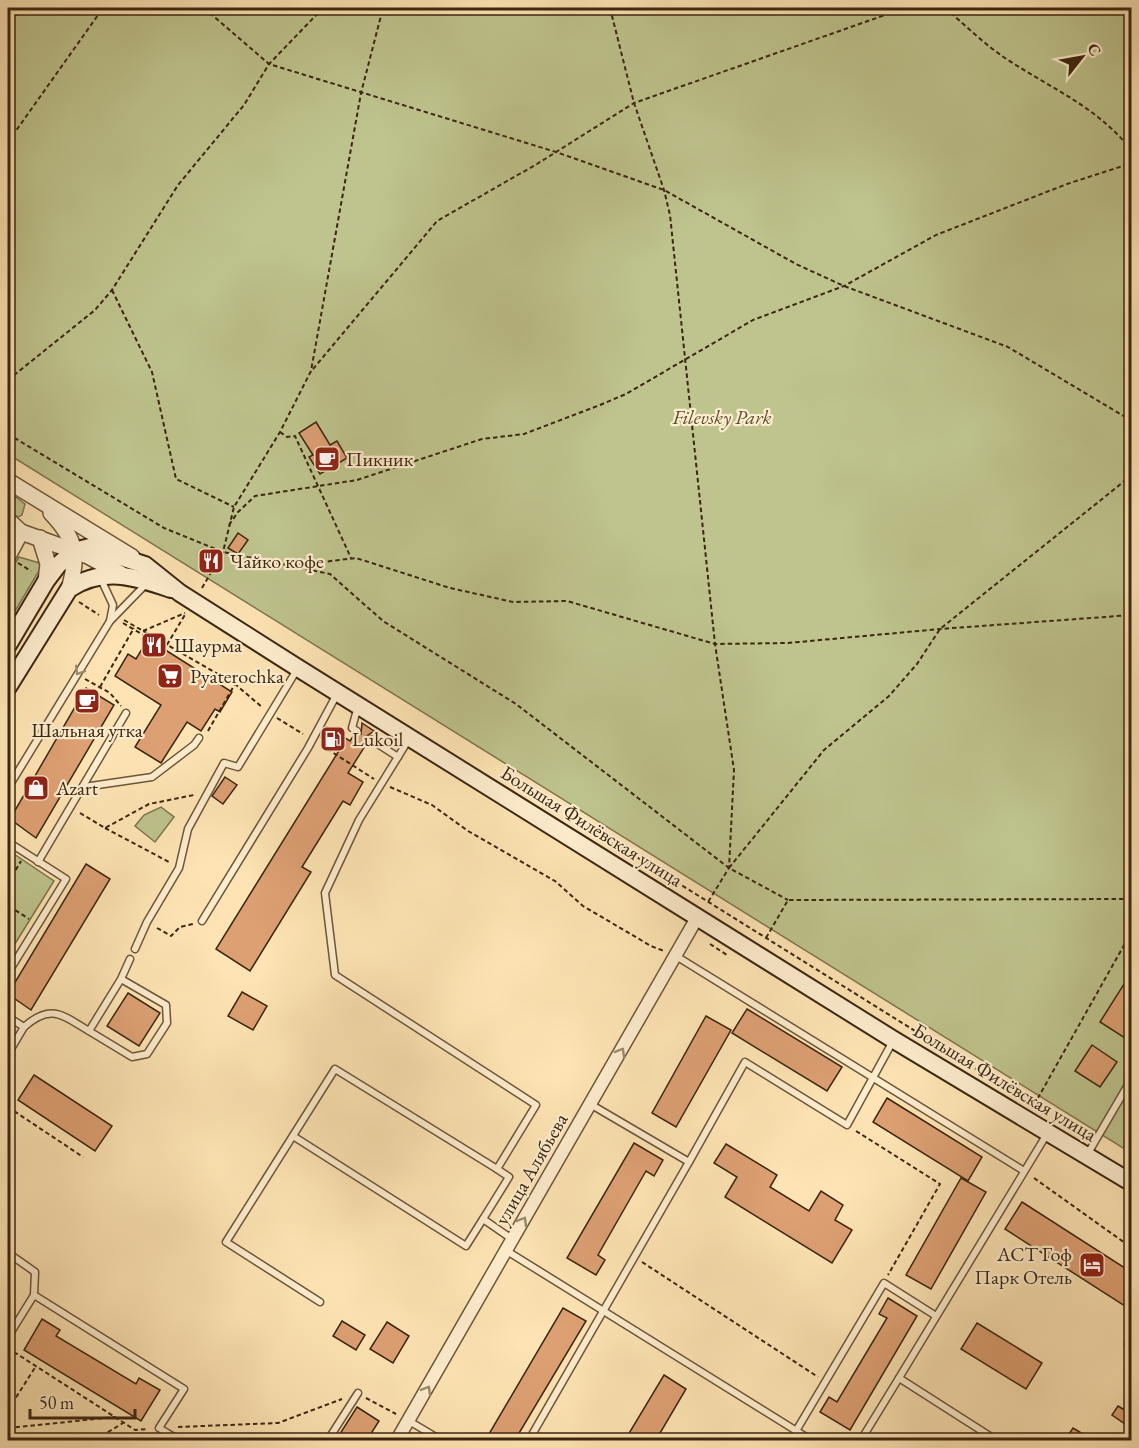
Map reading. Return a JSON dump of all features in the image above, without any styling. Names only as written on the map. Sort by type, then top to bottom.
[{"type":"main road","points":[[8,645],[41,578],[74,551],[84,547],[95,548],[145,565]]},
{"type":"main road","name":"Большая Филёвская улица","points":[[145,565],[187,602],[298,668],[894,1040],[1049,1131],[1131,1183]]},
{"type":"main road","points":[[8,687],[74,595],[99,576],[122,574],[149,582],[187,602]]},
{"type":"street","name":"Большая Филёвская улица","points":[[8,481],[145,565]]},
{"type":"street","name":"Большая Филёвская улица","points":[[36,498],[65,529],[74,551]]},
{"type":"street","points":[[8,520],[16,536],[12,559]]},
{"type":"street","points":[[16,536],[40,538],[122,574]]},
{"type":"street","points":[[40,538],[48,564],[41,578]]},
{"type":"street","points":[[74,551],[74,595]]},
{"type":"street","name":"улица Алябьева","points":[[397,1440],[698,916]]},
{"type":"lane","points":[[99,576],[109,591],[113,605],[110,621]]},
{"type":"lane","points":[[8,788],[110,621],[149,582]]},
{"type":"lane","points":[[135,949],[147,921],[180,868],[188,830],[224,763],[238,767],[298,668]]},
{"type":"lane","points":[[202,921],[338,693]]},
{"type":"lane","points":[[357,731],[352,728],[359,706]]},
{"type":"lane","points":[[38,862],[72,808],[126,713]]},
{"type":"lane","points":[[84,787],[152,777],[194,746],[199,738]]},
{"type":"lane","points":[[410,738],[359,820],[325,893],[335,975],[536,1105],[498,1169]]},
{"type":"lane","points":[[370,739],[398,757]]},
{"type":"lane","points":[[8,842],[66,879],[8,973]]},
{"type":"lane","points":[[676,956],[1024,1171]]},
{"type":"lane","points":[[89,1031],[121,979],[130,959]]},
{"type":"lane","points":[[8,1054],[24,1027],[37,1015],[56,1012],[132,1057],[147,1054],[168,1023],[166,1005],[121,979]]},
{"type":"lane","points":[[8,1017],[24,1027]]},
{"type":"lane","points":[[528,1440],[746,1062],[848,1125],[894,1040]]},
{"type":"lane","points":[[293,1136],[466,1246],[509,1176],[335,1069],[226,1242],[320,1302]]},
{"type":"lane","points":[[1087,1155],[1131,1078]]},
{"type":"lane","points":[[590,1104],[689,1162]]},
{"type":"lane","points":[[861,1440],[1049,1131]]},
{"type":"lane","points":[[483,1219],[513,1239]]},
{"type":"lane","points":[[507,1251],[603,1313],[811,1440]]},
{"type":"lane","points":[[8,1253],[35,1272],[34,1295],[8,1337]]},
{"type":"lane","points":[[796,1431],[884,1283],[936,1316]]},
{"type":"lane","points":[[34,1295],[184,1389],[159,1428],[179,1440]]},
{"type":"lane","points":[[1131,1338],[1128,1344],[1131,1347]]},
{"type":"lane","points":[[899,1378],[996,1440]]},
{"type":"lane","points":[[328,1440],[358,1393]]},
{"type":"lane","points":[[409,1421],[441,1440]]},
{"type":"path","points":[[8,18],[35,8]]},
{"type":"path","points":[[8,142],[104,8]]},
{"type":"path","points":[[204,8],[269,64],[556,152],[664,190],[796,264],[844,286],[1008,348],[1131,421]]},
{"type":"path","points":[[8,380],[95,310],[112,290],[178,185],[244,105],[269,64],[323,8]]},
{"type":"path","points":[[311,371],[361,93],[383,8]]},
{"type":"path","points":[[610,8],[634,103],[664,190],[670,215],[683,360],[692,415],[715,644],[734,770],[729,868]]},
{"type":"path","points":[[134,628],[165,648],[187,602],[223,552],[234,507],[280,432],[311,371],[436,221],[556,152],[634,103],[905,8]]},
{"type":"path","points":[[945,8],[1005,58],[1079,101],[1122,138],[1131,151]]},
{"type":"path","points":[[228,525],[255,496],[357,480],[482,439],[524,435],[626,394],[753,320],[844,286],[936,235],[1067,184],[1131,163]]},
{"type":"path","points":[[112,290],[152,372],[176,479],[234,507]]},
{"type":"path","points":[[280,432],[287,437],[295,436],[301,445],[303,457],[321,486],[351,558]]},
{"type":"path","points":[[8,434],[164,528],[223,552],[330,574],[383,621],[516,704],[729,868],[788,900],[1131,899]]},
{"type":"path","points":[[708,902],[729,868],[824,750],[890,696],[917,664],[940,628],[1131,475]]},
{"type":"path","points":[[295,565],[351,558],[450,588],[513,602],[567,602],[715,644],[788,643],[940,628],[1131,615]]},
{"type":"path","points":[[12,559],[41,578]]},
{"type":"path","points":[[74,595],[99,615]]},
{"type":"path","points":[[143,631],[187,602]]},
{"type":"path","points":[[110,621],[143,631],[235,684],[271,714],[381,783],[432,805],[468,831],[555,881],[583,906],[651,946],[676,956]]},
{"type":"path","points":[[99,687],[134,628]]},
{"type":"path","points":[[84,684],[90,674]]},
{"type":"path","points":[[77,675],[110,693],[126,713]]},
{"type":"path","points":[[199,738],[205,736],[235,684]]},
{"type":"path","points":[[105,828],[149,804],[208,792]]},
{"type":"path","points":[[8,805],[14,795]]},
{"type":"path","points":[[72,808],[180,868]]},
{"type":"path","points":[[606,838],[1034,1105],[1131,931]]},
{"type":"path","points":[[8,883],[26,854]]},
{"type":"path","points":[[8,888],[12,899],[8,906],[37,925]]},
{"type":"path","points":[[766,938],[788,900]]},
{"type":"path","points":[[147,921],[171,936],[180,927],[202,921]]},
{"type":"path","points":[[8,1107],[82,1157]]},
{"type":"path","points":[[848,1125],[940,1184],[884,1283]]},
{"type":"path","points":[[1126,1161],[1131,1152]]},
{"type":"path","points":[[1118,1157],[1131,1165]]},
{"type":"path","points":[[1024,1171],[1131,1248]]},
{"type":"path","points":[[634,1258],[825,1381]]},
{"type":"path","points":[[8,1337],[14,1352],[135,1430],[278,1423],[358,1393],[409,1421]]},
{"type":"path","points":[[8,1410],[36,1366]]},
{"type":"path","points":[[8,1428],[115,1417]]},
{"type":"path","points":[[95,1440],[123,1422]]},
{"type":"path","points":[[8,1437],[13,1440]]},
{"type":"green space","name":"Filevsky Park","points":[[8,8],[1131,8],[1131,1153],[8,454]]},
{"type":"green space","points":[[8,491],[25,504],[22,515],[18,517],[8,511]]},
{"type":"green space","points":[[19,557],[43,564],[8,623],[8,575]]},
{"type":"green space","points":[[161,807],[174,817],[155,842],[135,826],[144,815]]},
{"type":"green space","points":[[8,850],[54,881],[8,955]]},
{"type":"building","points":[[316,422],[330,445],[337,441],[347,458],[320,474],[309,457],[313,455],[299,433]]},
{"type":"building","points":[[238,533],[248,540],[238,554],[228,548]]},
{"type":"building","points":[[148,639],[232,692],[220,712],[215,709],[201,731],[187,722],[161,763],[135,747],[161,705],[115,676],[128,654],[136,659]]},
{"type":"building","points":[[86,688],[114,705],[36,838],[10,819]]},
{"type":"building","points":[[362,723],[374,731],[365,737],[367,743],[348,773],[363,782],[350,805],[343,801],[302,867],[311,872],[250,971],[216,949],[340,749],[321,737],[327,727],[350,741],[354,735],[361,734]]},
{"type":"building","points":[[225,777],[237,785],[223,804],[212,796]]},
{"type":"building","points":[[86,864],[110,879],[31,1010],[8,994]]},
{"type":"building","points":[[1131,973],[1131,1034],[1128,1040],[1100,1022]]},
{"type":"building","points":[[242,992],[267,1006],[253,1030],[228,1016]]},
{"type":"building","points":[[128,993],[160,1013],[139,1046],[107,1026]]},
{"type":"building","points":[[747,1009],[842,1067],[827,1091],[732,1033]]},
{"type":"building","points":[[706,1016],[731,1030],[676,1127],[652,1113]]},
{"type":"building","points":[[1092,1045],[1117,1062],[1100,1087],[1075,1071]]},
{"type":"building","points":[[34,1075],[112,1126],[95,1151],[18,1100]]},
{"type":"building","points":[[887,1098],[982,1157],[968,1181],[873,1122]]},
{"type":"building","points":[[634,1143],[663,1160],[654,1176],[646,1171],[598,1255],[605,1260],[596,1275],[567,1258]]},
{"type":"building","points":[[726,1144],[777,1175],[770,1187],[809,1211],[821,1191],[843,1205],[835,1220],[852,1230],[832,1263],[725,1197],[737,1177],[714,1163]]},
{"type":"building","points":[[961,1178],[986,1192],[931,1289],[906,1275]]},
{"type":"building","points":[[1022,1202],[1131,1272],[1131,1310],[1005,1229]]},
{"type":"building","points":[[888,1298],[917,1316],[850,1430],[820,1412],[829,1397],[837,1402],[887,1318],[879,1314]]},
{"type":"building","points":[[563,1308],[586,1321],[515,1440],[499,1440],[489,1434]]},
{"type":"building","points":[[42,1319],[60,1330],[56,1336],[136,1384],[139,1378],[160,1390],[141,1421],[24,1350]]},
{"type":"building","points":[[342,1321],[365,1335],[356,1350],[333,1336]]},
{"type":"building","points":[[387,1322],[409,1336],[393,1363],[370,1349]]},
{"type":"building","points":[[977,1323],[1042,1363],[1026,1389],[961,1349]]},
{"type":"building","points":[[664,1375],[686,1389],[656,1440],[625,1440]]},
{"type":"building","points":[[1118,1406],[1131,1414],[1131,1428],[1112,1415]]},
{"type":"building","points":[[357,1407],[379,1421],[367,1440],[336,1440]]},
{"type":"building","points":[[1073,1428],[1093,1440],[1065,1440]]},
{"type":"place","name":"Пикник","points":[[327,459]]},
{"type":"place","name":"Чайко кофе","points":[[211,561]]},
{"type":"place","name":"Шаурма","points":[[154,645]]},
{"type":"place","name":"Pyaterochka","points":[[170,676]]},
{"type":"place","name":"Шальная утка","points":[[87,701]]},
{"type":"place","name":"Lukoil","points":[[333,739]]},
{"type":"place","name":"Azart","points":[[36,788]]},
{"type":"place","name":"АСТ Гоф Парк Отель","points":[[1092,1265]]}]
